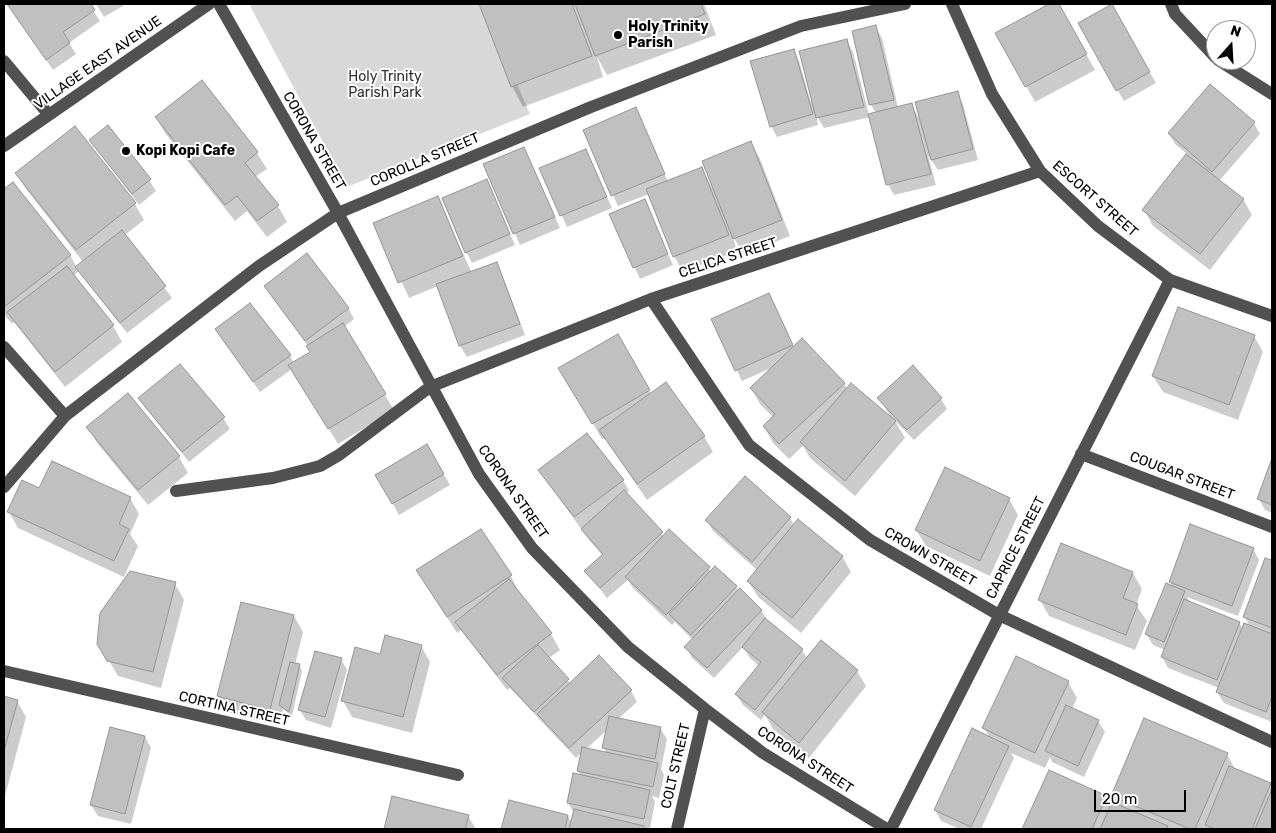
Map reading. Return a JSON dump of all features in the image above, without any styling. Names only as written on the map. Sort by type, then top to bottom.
[{"type":"street","name":"VILLAGE EAST AVENUE","points":[[4,146],[210,4]]},
{"type":"street","name":"CORONA STREET","points":[[219,4],[338,213],[478,474],[532,548],[628,647],[705,709],[763,753],[887,829]]},
{"type":"street","name":"COROLLA STREET","points":[[4,487],[65,416],[259,266],[338,213],[591,108],[801,26],[906,4]]},
{"type":"street","name":"ESCORT STREET","points":[[952,4],[992,94],[1040,171],[1098,226],[1170,280],[1272,316]]},
{"type":"street","points":[[1171,4],[1175,14],[1206,47]]},
{"type":"street","points":[[4,61],[49,115]]},
{"type":"street","points":[[1234,70],[1272,94]]},
{"type":"street","name":"CELICA STREET","points":[[176,491],[273,478],[320,466],[340,455],[430,387],[650,299],[1040,171]]},
{"type":"street","name":"CAPRICE STREET","points":[[891,829],[1170,280]]},
{"type":"street","name":"CROWN STREET","points":[[650,299],[749,445],[870,540],[999,615],[1272,742]]},
{"type":"street","points":[[4,347],[65,416]]},
{"type":"street","name":"COUGAR STREET","points":[[1081,454],[1272,527]]},
{"type":"street","name":"CORTINA STREET","points":[[4,671],[458,776]]},
{"type":"street","name":"COLT STREET","points":[[677,829],[705,709]]},
{"type":"green space","name":"Holy Trinity Parish Park","points":[[256,4],[483,4],[530,114],[347,187],[250,6]]},
{"type":"building","points":[[7,4],[91,4],[95,10],[63,32],[70,43],[46,60]]},
{"type":"building","points":[[479,4],[572,4],[592,56],[511,87]]},
{"type":"building","name":"Holy Trinity Parish","points":[[575,4],[701,4],[705,14],[595,56]]},
{"type":"building","points":[[1049,4],[1059,4],[1087,54],[1025,87],[995,33]]},
{"type":"building","points":[[1112,4],[1150,72],[1116,91],[1078,23]]},
{"type":"building","points":[[876,25],[894,100],[869,105],[852,31]]},
{"type":"building","points":[[847,39],[864,107],[816,118],[799,51]]},
{"type":"building","points":[[794,49],[813,114],[770,127],[750,61]]},
{"type":"building","points":[[202,80],[258,152],[245,163],[279,205],[257,221],[237,196],[225,205],[155,117]]},
{"type":"building","points":[[1210,84],[1255,122],[1212,172],[1168,133]]},
{"type":"building","points":[[958,91],[973,149],[931,160],[915,102]]},
{"type":"building","points":[[912,103],[931,174],[886,185],[868,114]]},
{"type":"building","points":[[636,107],[665,174],[611,196],[583,130]]},
{"type":"building","points":[[108,125],[151,179],[132,194],[89,140]]},
{"type":"building","points":[[75,126],[136,203],[76,250],[15,173]]},
{"type":"building","points":[[751,141],[782,220],[733,239],[702,161]]},
{"type":"building","points":[[524,147],[555,217],[513,234],[483,164]]},
{"type":"building","points":[[586,149],[607,197],[560,216],[539,168]]},
{"type":"building","points":[[1186,154],[1244,199],[1200,254],[1142,210]]},
{"type":"building","points":[[702,167],[729,235],[673,257],[646,189]]},
{"type":"building","points":[[487,179],[510,234],[465,253],[442,198]]},
{"type":"building","points":[[13,182],[71,255],[4,307],[4,189]]},
{"type":"building","points":[[438,196],[463,256],[398,283],[373,223]]},
{"type":"building","points":[[645,199],[668,254],[633,268],[609,214]]},
{"type":"building","points":[[122,230],[166,286],[120,323],[75,267]]},
{"type":"building","points":[[307,253],[349,308],[305,341],[264,286]]},
{"type":"building","points":[[497,262],[520,324],[459,346],[436,284]]},
{"type":"building","points":[[67,266],[114,325],[55,372],[7,312]]},
{"type":"building","points":[[769,293],[793,345],[735,371],[711,319]]},
{"type":"building","points":[[250,303],[291,355],[253,382],[215,329]]},
{"type":"building","points":[[1178,307],[1255,335],[1229,405],[1152,376]]},
{"type":"building","points":[[343,323],[386,394],[328,429],[288,365],[310,352],[306,346]]},
{"type":"building","points":[[618,334],[650,390],[592,424],[558,368]]},
{"type":"building","points":[[802,338],[845,383],[779,444],[763,426],[775,414],[750,388]]},
{"type":"building","points":[[180,364],[225,417],[182,452],[138,398]]},
{"type":"building","points":[[913,365],[942,398],[907,430],[877,398]]},
{"type":"building","points":[[666,382],[705,436],[637,484],[599,430]]},
{"type":"building","points":[[851,383],[896,421],[845,481],[800,442]]},
{"type":"building","points":[[128,393],[180,456],[138,490],[86,427]]},
{"type":"building","points":[[587,433],[624,480],[574,517],[538,470]]},
{"type":"building","points":[[427,444],[444,474],[392,504],[375,475]]},
{"type":"building","points":[[1272,458],[1272,505],[1257,499]]},
{"type":"building","points":[[52,461],[131,497],[119,524],[129,529],[114,561],[7,512],[22,480],[39,488]]},
{"type":"building","points":[[945,467],[1010,498],[980,561],[915,530]]},
{"type":"building","points":[[745,476],[791,517],[752,562],[705,520]]},
{"type":"building","points":[[624,490],[663,532],[600,588],[584,571],[603,554],[581,529]]},
{"type":"building","points":[[798,519],[843,556],[792,618],[747,581]]},
{"type":"building","points":[[1190,524],[1254,548],[1232,606],[1169,582]]},
{"type":"building","points":[[481,529],[512,575],[447,617],[416,570]]},
{"type":"building","points":[[669,529],[710,567],[666,615],[625,577]]},
{"type":"building","points":[[1061,543],[1133,572],[1123,598],[1138,604],[1126,635],[1038,600]]},
{"type":"building","points":[[1265,558],[1272,560],[1272,628],[1243,617]]},
{"type":"building","points":[[715,566],[737,586],[691,635],[669,614]]},
{"type":"building","points":[[130,571],[176,582],[153,672],[107,661],[97,644],[100,613]]},
{"type":"building","points":[[509,579],[552,633],[497,675],[455,622]]},
{"type":"building","points":[[1166,583],[1185,591],[1164,642],[1145,634]]},
{"type":"building","points":[[740,588],[762,610],[707,668],[684,647]]},
{"type":"building","points":[[1184,599],[1240,622],[1217,680],[1161,657]]},
{"type":"building","points":[[241,602],[294,615],[270,710],[217,696]]},
{"type":"building","points":[[765,618],[803,649],[755,710],[735,694],[761,662],[742,647]]},
{"type":"building","points":[[1244,623],[1272,634],[1272,697],[1266,712],[1216,692]]},
{"type":"building","points":[[385,635],[422,645],[403,717],[341,701],[355,647],[380,654]]},
{"type":"building","points":[[821,640],[858,670],[799,743],[762,712]]},
{"type":"building","points":[[538,645],[569,679],[534,712],[502,678]]},
{"type":"building","points":[[315,651],[342,658],[325,717],[298,710]]},
{"type":"building","points":[[599,655],[632,690],[569,748],[537,714]]},
{"type":"building","points":[[1016,656],[1069,681],[1035,753],[982,728]]},
{"type":"building","points":[[290,662],[300,664],[289,712],[279,705]]},
{"type":"building","points":[[4,696],[18,700],[4,751]]},
{"type":"building","points":[[1066,705],[1099,720],[1078,766],[1045,751]]},
{"type":"building","points":[[609,716],[661,727],[655,759],[602,748]]},
{"type":"building","points":[[1144,718],[1228,753],[1195,829],[1190,829],[1111,796]]},
{"type":"building","points":[[110,727],[145,736],[125,814],[90,805]]},
{"type":"building","points":[[972,728],[1009,746],[971,827],[934,810]]},
{"type":"building","points":[[582,747],[658,763],[653,787],[577,771]]},
{"type":"building","points":[[1229,766],[1271,783],[1252,829],[1215,829],[1205,825]]},
{"type":"building","points":[[1049,770],[1107,796],[1092,829],[1022,829]]},
{"type":"building","points":[[573,773],[650,790],[644,819],[567,803]]},
{"type":"building","points":[[1272,789],[1272,829],[1255,829]]},
{"type":"building","points":[[392,796],[469,815],[465,829],[384,829]]},
{"type":"building","points":[[509,800],[568,815],[565,829],[501,829]]},
{"type":"building","points":[[1112,802],[1168,826],[1167,829],[1100,829]]},
{"type":"building","points":[[574,809],[644,826],[643,829],[569,829]]},
{"type":"place","name":"Holy Trinity Parish","points":[[618,35]]},
{"type":"place","name":"Kopi Kopi Cafe","points":[[126,151]]}]
